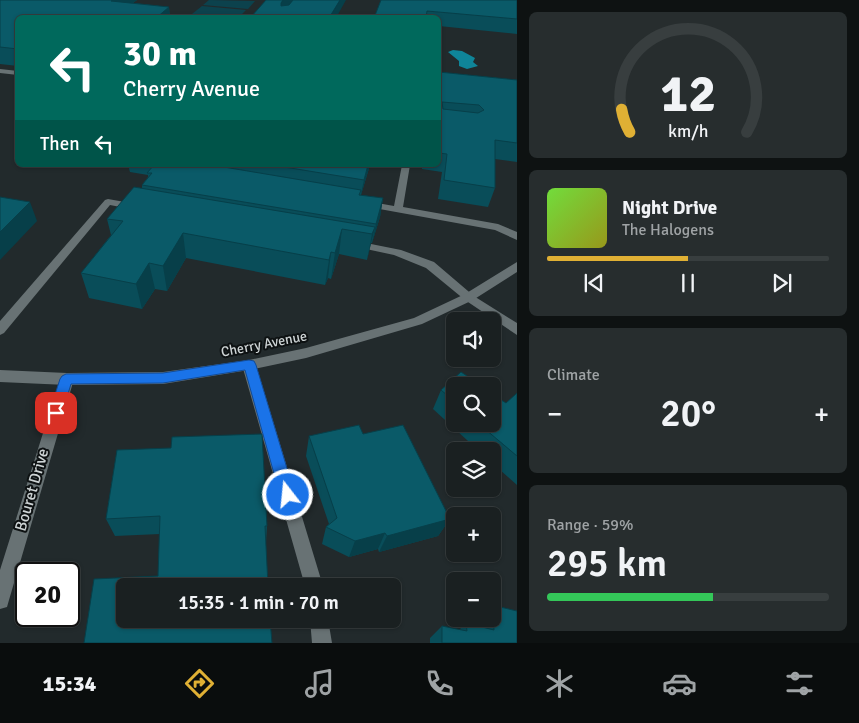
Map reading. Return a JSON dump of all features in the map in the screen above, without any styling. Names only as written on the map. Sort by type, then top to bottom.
[{"type":"street","points":[[0,71],[15,73]]},
{"type":"street","points":[[398,209],[406,167]]},
{"type":"street","points":[[0,330],[108,202],[147,209]]},
{"type":"street","points":[[359,203],[498,227],[516,237]]},
{"type":"street","points":[[342,242],[372,247],[430,265],[468,297],[516,330]]},
{"type":"street","name":"Cherry Avenue","points":[[0,376],[66,379],[163,378],[249,365],[306,353],[418,321],[468,297],[516,266]]},
{"type":"street","points":[[249,365],[312,578]]},
{"type":"street","name":"Bouret Drive","points":[[0,600],[66,379]]},
{"type":"street","points":[[320,628],[322,643]]},
{"type":"shaded area","points":[[209,0],[255,1],[248,9],[203,5]]},
{"type":"shaded area","points":[[202,6],[246,10],[241,15],[192,14]]},
{"type":"water","points":[[453,50],[462,51],[475,58],[473,62],[478,66],[467,69],[459,66],[459,61],[448,52]]},
{"type":"building","points":[[0,0],[113,0],[111,1],[169,7],[160,15],[15,15],[15,49],[0,47]]},
{"type":"building","points":[[266,0],[283,0],[281,6],[289,5],[293,0],[340,0],[331,15],[253,15]]},
{"type":"building","points":[[381,0],[517,0],[517,19],[427,11],[426,15],[375,15]]},
{"type":"building","points":[[441,72],[517,80],[517,143],[495,140],[495,188],[444,180],[447,154],[441,153]],"holes":[[[442,102],[479,105],[484,110],[478,113],[443,109]]]},
{"type":"building","points":[[152,167],[224,167],[361,190],[359,195],[383,198],[376,224],[142,185],[152,173],[147,173]]},
{"type":"building","points":[[284,167],[367,167],[364,180]]},
{"type":"building","points":[[134,187],[375,227],[372,234],[342,229],[335,253],[331,252],[329,260],[183,233],[163,266],[149,263],[136,284],[81,273],[123,221],[107,219]]},
{"type":"building","points":[[0,197],[30,202],[0,232]]},
{"type":"building","points":[[461,372],[468,377],[455,377]]},
{"type":"building","points":[[446,386],[446,394],[441,390]]},
{"type":"building","points":[[517,393],[517,456],[488,432],[501,432],[501,400],[506,403]]},
{"type":"building","points":[[359,425],[363,434],[403,425],[446,511],[446,520],[387,536],[385,533],[355,541],[326,527],[337,518],[309,436]]},
{"type":"building","points":[[262,434],[268,578],[116,578],[116,628],[271,628],[272,643],[84,643],[94,579],[158,576],[160,516],[106,519],[117,450],[171,448],[172,437]]},
{"type":"building","points":[[501,607],[517,611],[517,643],[442,643],[442,626],[467,631],[466,627],[482,627],[494,630],[494,627],[501,627]]},
{"type":"route","points":[[56,413],[66,379],[163,378],[249,365],[288,495]]}]
